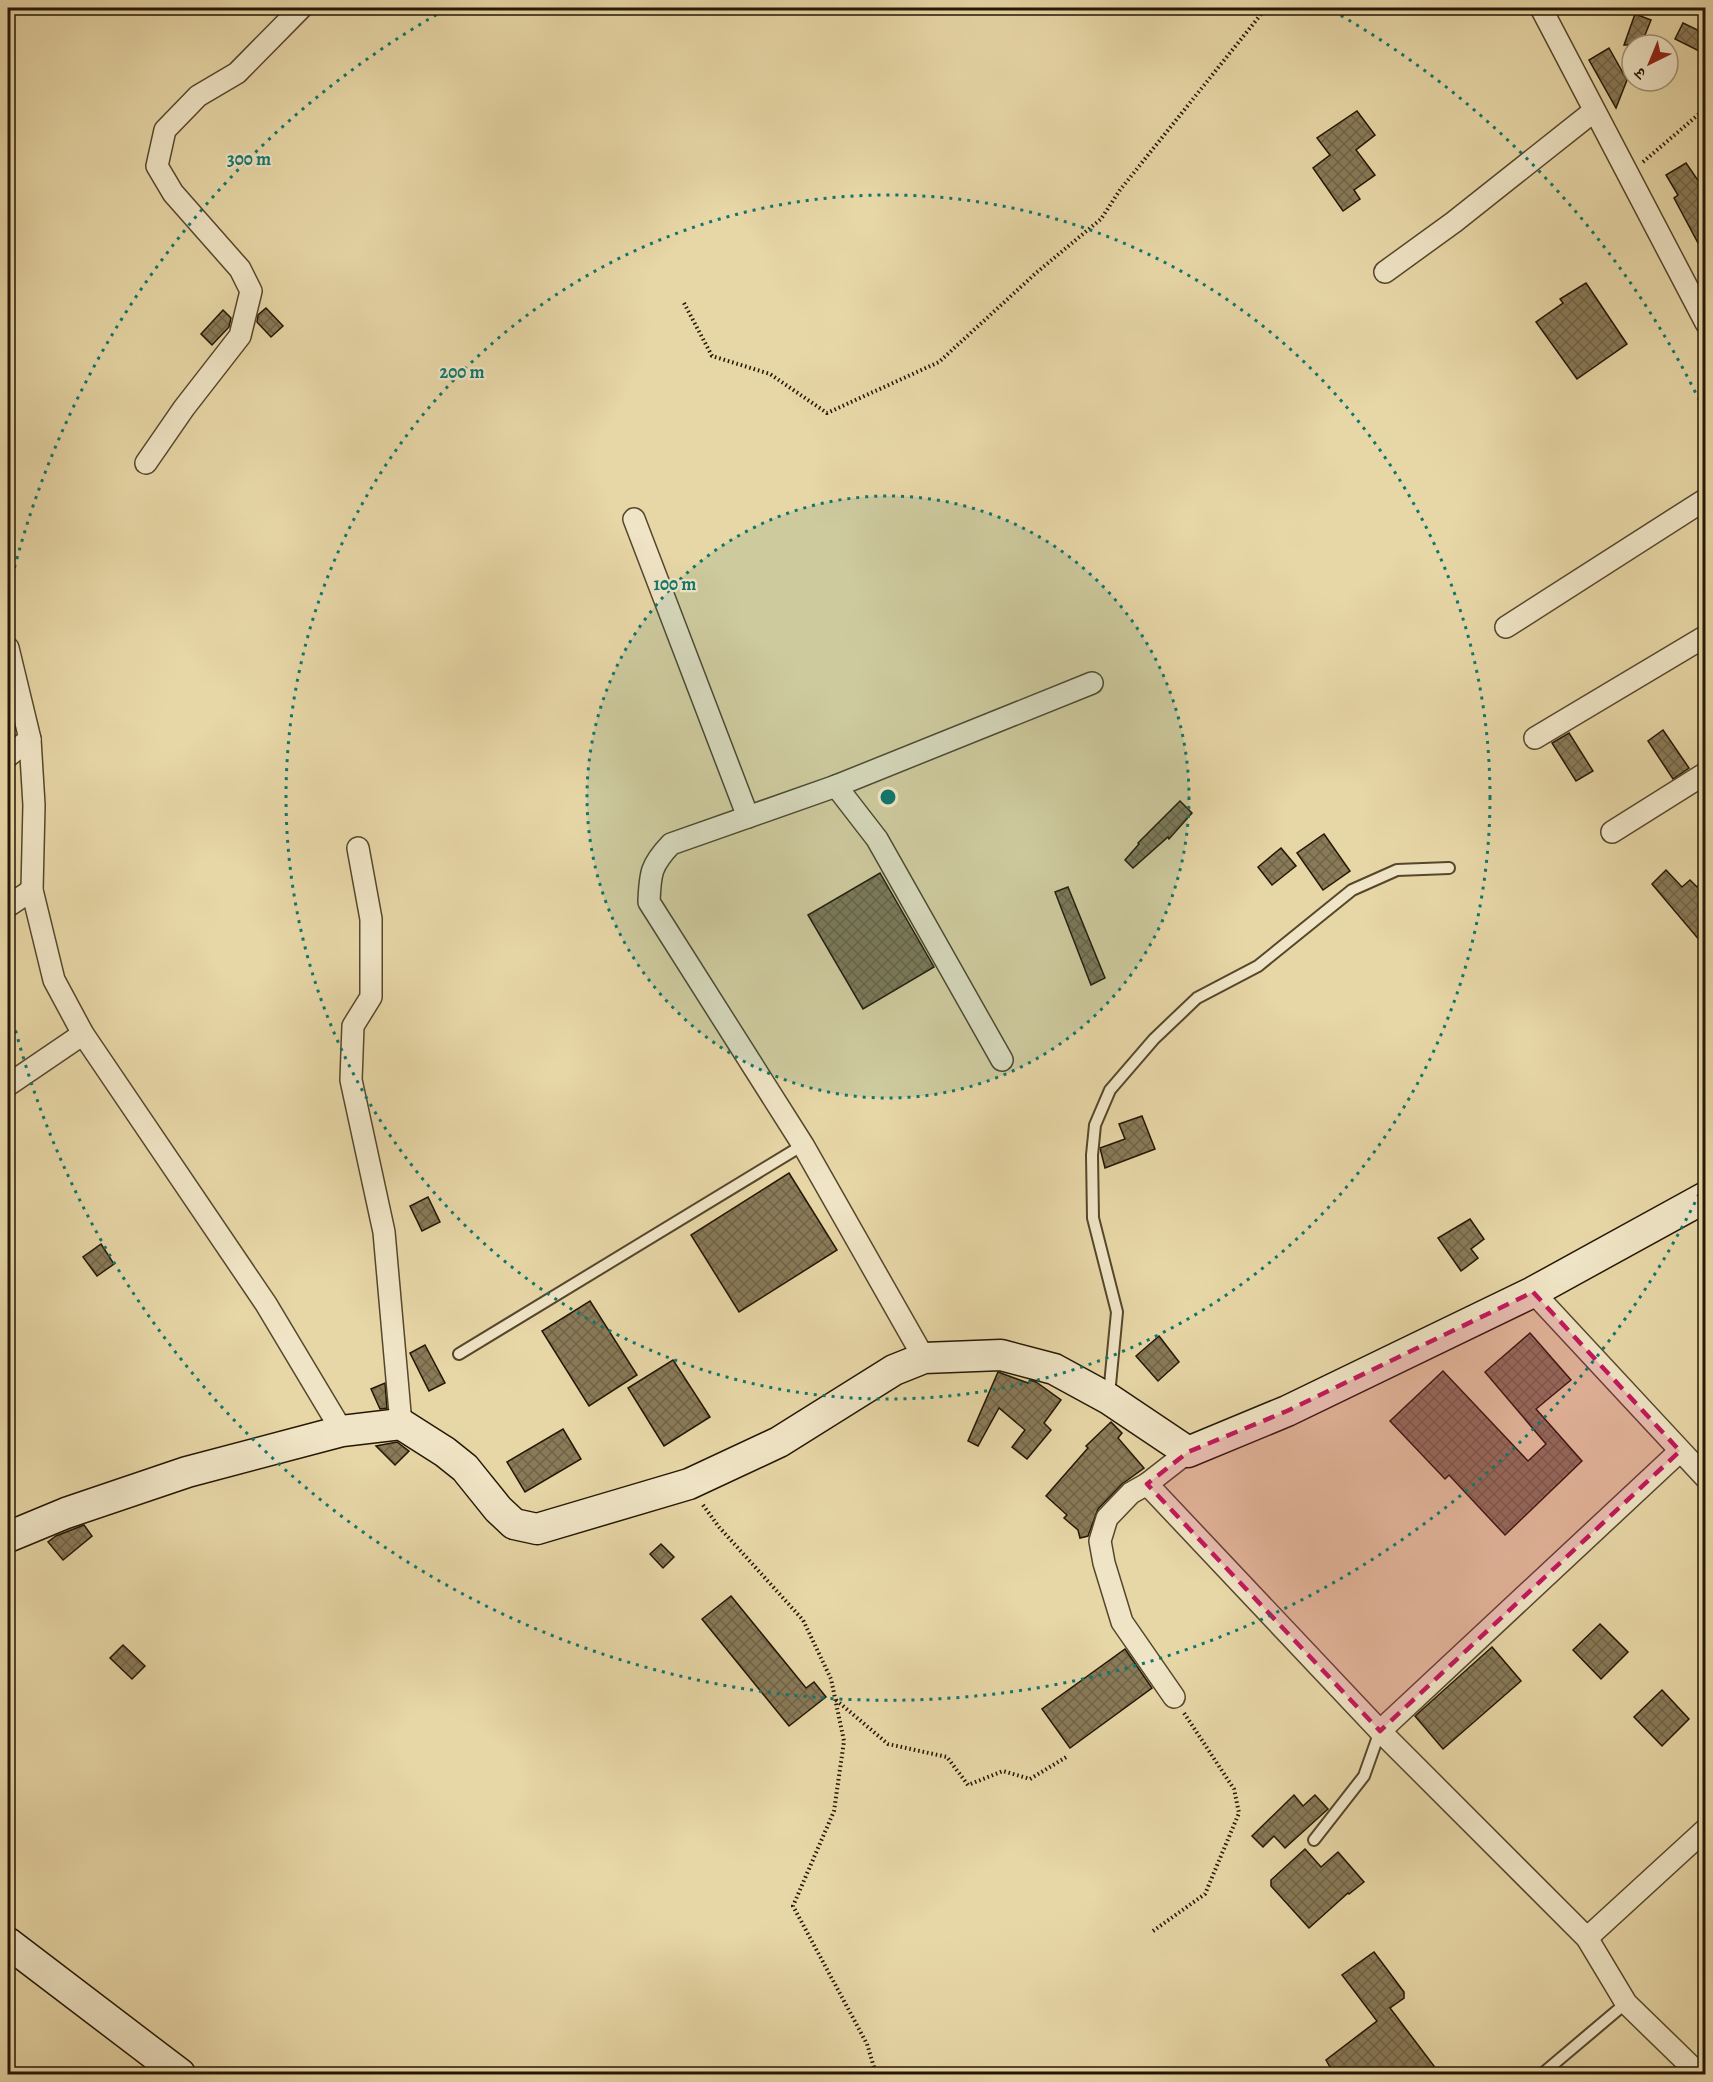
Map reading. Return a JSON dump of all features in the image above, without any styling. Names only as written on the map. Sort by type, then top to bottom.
[{"type":"street","points":[[146,464],[184,408],[240,336],[251,291],[240,269],[172,193],[158,166],[165,130],[198,96],[237,73],[301,8]]},
{"type":"street","points":[[1541,8],[1627,177],[1706,323]]},
{"type":"street","points":[[1384,272],[1454,222],[1594,111]]},
{"type":"street","points":[[1506,627],[1706,499]]},
{"type":"street","points":[[634,519],[748,817]]},
{"type":"street","points":[[1535,738],[1706,636]]},
{"type":"street","points":[[8,648],[30,739],[34,805],[32,890],[54,980],[83,1034],[266,1304],[342,1431]]},
{"type":"street","points":[[924,1358],[803,1145],[649,902],[650,876],[656,860],[671,844],[836,786],[1092,683]]},
{"type":"street","points":[[8,756],[30,739]]},
{"type":"street","points":[[1612,832],[1706,773]]},
{"type":"street","points":[[836,786],[877,839],[1002,1060]]},
{"type":"street","points":[[358,848],[371,920],[370,997],[353,1026],[351,1080],[384,1232],[401,1424]]},
{"type":"street","points":[[8,906],[32,890]]},
{"type":"street","points":[[8,1085],[83,1034]]},
{"type":"street","points":[[1174,1697],[1122,1622],[1104,1563],[1100,1541],[1107,1518],[1131,1493],[1147,1484],[1188,1452],[1287,1411],[1533,1292],[1706,1197]]},
{"type":"street","points":[[1533,1292],[1706,1478]]},
{"type":"street","points":[[8,1537],[66,1513],[187,1472],[342,1431],[401,1424],[465,1468],[498,1509],[523,1528],[537,1529],[689,1484],[779,1442],[894,1370],[924,1358],[1001,1355],[1054,1369],[1109,1399],[1188,1452]]},
{"type":"street","points":[[1380,1731],[1680,1451]]},
{"type":"street","points":[[1147,1484],[1380,1731],[1587,1938],[1626,2003],[1699,2074]]},
{"type":"street","points":[[1587,1938],[1706,1829]]},
{"type":"street","points":[[8,1943],[180,2074]]},
{"type":"lane","points":[[1109,1399],[1117,1312],[1093,1218],[1092,1155],[1095,1125],[1110,1090],[1154,1039],[1197,998],[1258,966],[1352,890],[1397,870],[1449,868]]},
{"type":"lane","points":[[459,1354],[803,1145]]},
{"type":"lane","points":[[1314,1840],[1364,1776],[1380,1731]]},
{"type":"lane","points":[[1542,2074],[1626,2003]]},
{"type":"path","points":[[684,303],[712,356],[770,374],[827,413],[939,362],[1036,273],[1101,219],[1120,190],[1266,8]]},
{"type":"path","points":[[1627,177],[1706,108]]},
{"type":"path","points":[[689,1484],[719,1527],[803,1620],[831,1679],[843,1741],[834,1811],[794,1906],[867,2044],[876,2074]]},
{"type":"path","points":[[1153,1931],[1205,1894],[1239,1814],[1234,1789],[1174,1697]]},
{"type":"path","points":[[836,1700],[888,1744],[947,1756],[968,1785],[1003,1771],[1030,1779],[1068,1755]]},
{"type":"highlighted area","points":[[1533,1292],[1680,1451],[1380,1731],[1147,1484],[1188,1452],[1287,1411]]},
{"type":"building","points":[[1635,14],[1651,20],[1646,33],[1628,33]]},
{"type":"building","points":[[1683,23],[1706,34],[1699,51],[1680,42],[1680,33],[1678,33]]},
{"type":"building","points":[[1609,48],[1620,68],[1620,93],[1622,93],[1616,108],[1589,60]]},
{"type":"building","points":[[1357,111],[1375,135],[1356,150],[1375,175],[1354,190],[1360,199],[1343,211],[1313,168],[1330,155],[1317,138]]},
{"type":"building","points":[[1686,163],[1706,192],[1706,258],[1674,198],[1678,195],[1666,175]]},
{"type":"building","points":[[1586,283],[1627,344],[1577,379],[1536,322],[1563,303],[1560,299]]},
{"type":"building","points":[[266,308],[283,326],[271,337],[257,322],[258,315]]},
{"type":"building","points":[[223,310],[231,318],[229,327],[212,345],[201,334]]},
{"type":"building","points":[[1663,730],[1689,768],[1673,779],[1648,741]]},
{"type":"building","points":[[1569,733],[1593,771],[1576,781],[1552,743]]},
{"type":"building","points":[[1180,801],[1192,813],[1169,839],[1168,837],[1133,868],[1125,860],[1138,843]]},
{"type":"building","points":[[1324,834],[1350,871],[1323,890],[1297,853]]},
{"type":"building","points":[[1281,848],[1296,866],[1272,885],[1258,867]]},
{"type":"building","points":[[1666,870],[1682,887],[1690,880],[1697,887],[1706,877],[1706,948],[1652,884]]},
{"type":"building","points":[[880,873],[934,967],[863,1009],[808,915]]},
{"type":"building","points":[[1068,887],[1105,978],[1091,985],[1055,892]]},
{"type":"building","points":[[1142,1116],[1155,1149],[1105,1168],[1100,1148],[1125,1139],[1119,1124]]},
{"type":"building","points":[[789,1173],[837,1250],[739,1312],[691,1235]]},
{"type":"building","points":[[428,1197],[440,1222],[422,1231],[410,1206]]},
{"type":"building","points":[[1470,1219],[1484,1239],[1471,1249],[1478,1258],[1461,1271],[1438,1238]]},
{"type":"building","points":[[101,1244],[114,1264],[97,1276],[83,1257]]},
{"type":"building","points":[[590,1301],[637,1375],[589,1406],[542,1331]]},
{"type":"building","points":[[1530,1333],[1571,1380],[1536,1409],[1582,1461],[1505,1535],[1449,1475],[1445,1479],[1390,1421],[1443,1371],[1528,1461],[1546,1444],[1485,1372]]},
{"type":"building","points":[[1159,1336],[1179,1362],[1158,1381],[1136,1356]]},
{"type":"building","points":[[425,1345],[445,1383],[429,1391],[410,1353]]},
{"type":"building","points":[[673,1360],[710,1417],[664,1446],[628,1388]]},
{"type":"building","points":[[998,1372],[1028,1383],[1030,1380],[1036,1382],[1061,1400],[1044,1423],[1051,1430],[1027,1459],[1012,1447],[1025,1430],[999,1408],[978,1446],[968,1441]]},
{"type":"building","points":[[385,1383],[387,1408],[380,1409],[371,1389]]},
{"type":"building","points":[[1111,1422],[1122,1433],[1118,1438],[1144,1468],[1122,1484],[1098,1509],[1088,1536],[1080,1538],[1078,1530],[1064,1518],[1067,1515],[1046,1496],[1088,1448],[1086,1446]]},
{"type":"building","points":[[563,1429],[581,1459],[525,1492],[507,1462]]},
{"type":"building","points":[[397,1442],[409,1451],[395,1465],[376,1446]]},
{"type":"building","points":[[84,1525],[92,1536],[63,1560],[48,1542],[56,1536]]},
{"type":"building","points":[[661,1544],[674,1557],[663,1568],[650,1554]]},
{"type":"building","points":[[731,1596],[806,1688],[814,1682],[826,1697],[789,1726],[702,1619]]},
{"type":"building","points":[[1600,1624],[1628,1652],[1601,1679],[1573,1650]]},
{"type":"building","points":[[123,1645],[145,1666],[132,1679],[110,1658]]},
{"type":"building","points":[[1492,1647],[1521,1681],[1443,1749],[1415,1716]]},
{"type":"building","points":[[1125,1649],[1152,1688],[1070,1748],[1042,1709]]},
{"type":"building","points":[[1662,1690],[1689,1719],[1662,1746],[1634,1717]]},
{"type":"building","points":[[1294,1795],[1303,1806],[1315,1795],[1328,1809],[1285,1848],[1274,1836],[1263,1847],[1252,1836]]},
{"type":"building","points":[[1305,1849],[1321,1867],[1338,1852],[1364,1882],[1348,1893],[1309,1928],[1271,1886],[1271,1880]]},
{"type":"building","points":[[1374,1952],[1404,1992],[1404,1998],[1390,2008],[1440,2074],[1334,2074],[1326,2060],[1377,2021],[1342,1975]]}]
